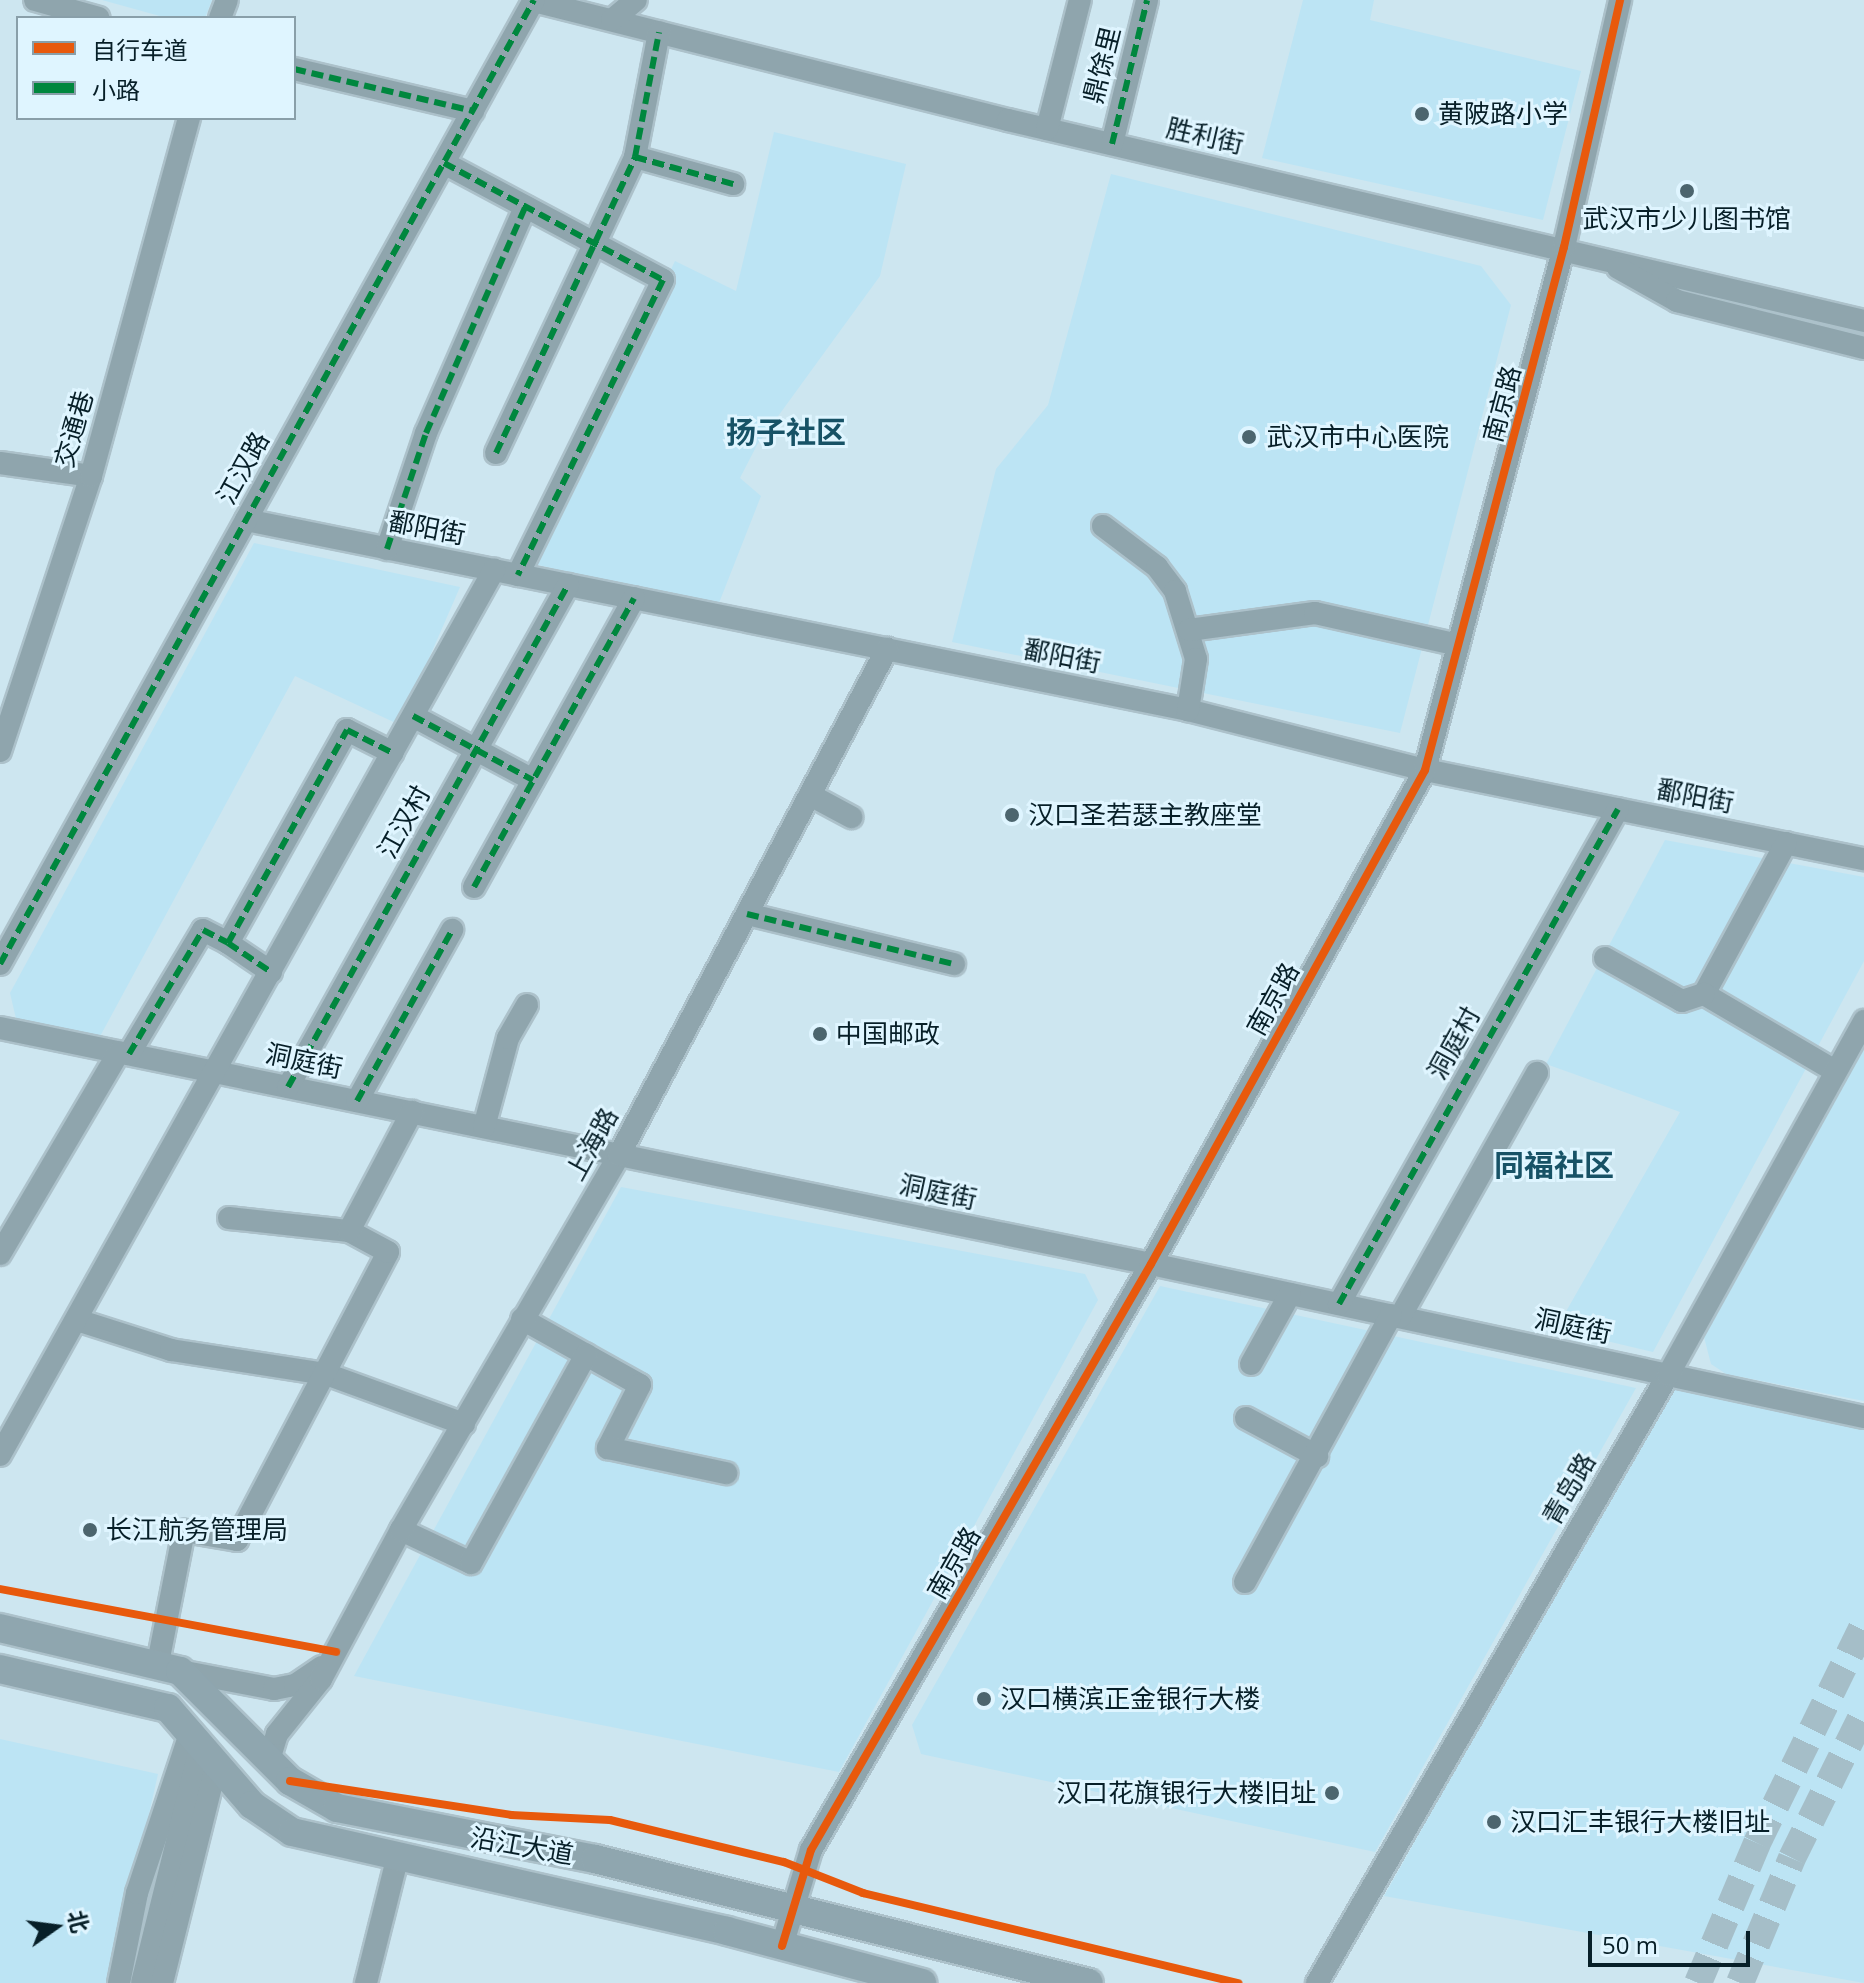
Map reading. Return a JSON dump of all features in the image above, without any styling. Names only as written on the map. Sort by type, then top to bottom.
[{"type":"main road","points":[[0,1628],[169,1667]]},
{"type":"main road","name":"沿江大道","points":[[169,1667],[309,1794],[362,1816],[595,1859],[1089,1983]]},
{"type":"main road","name":"沿江大道","points":[[0,1669],[156,1703],[203,1746],[273,1822],[316,1839],[782,1946],[922,1983]]},
{"type":"street","points":[[35,0],[92,16]]},
{"type":"street","name":"胜利街","points":[[534,0],[1047,129],[1564,247],[1864,321]]},
{"type":"street","name":"江汉路","points":[[0,964],[534,0]]},
{"type":"street","points":[[612,20],[636,0]]},
{"type":"street","points":[[1047,129],[1080,0]]},
{"type":"street","name":"鼎馀里","points":[[1112,144],[1147,0]]},
{"type":"street","name":"南京路","points":[[782,1946],[791,1906],[811,1850],[1151,1264],[1425,770],[1564,247],[1620,0]]},
{"type":"street","points":[[496,453],[635,157],[659,32]]},
{"type":"street","points":[[296,69],[473,111]]},
{"type":"street","name":"交通巷","points":[[0,751],[91,476],[188,120]]},
{"type":"street","points":[[635,157],[733,184]]},
{"type":"street","points":[[444,163],[663,280],[518,575]]},
{"type":"street","points":[[387,549],[426,433],[525,207]]},
{"type":"street","points":[[1607,260],[1654,292],[1677,301],[1864,348]]},
{"type":"street","points":[[0,463],[91,476]]},
{"type":"street","name":"鄱阳街","points":[[246,520],[1188,710],[1425,770],[1864,859]]},
{"type":"street","points":[[1103,526],[1165,576],[1189,630],[1196,659],[1188,710]]},
{"type":"street","points":[[0,1455],[494,570]]},
{"type":"street","name":"江汉村","points":[[288,1087],[568,585]]},
{"type":"street","points":[[474,887],[634,598]]},
{"type":"street","points":[[1189,630],[1315,613],[1458,645]]},
{"type":"street","name":"上海路","points":[[269,1760],[277,1734],[332,1659],[401,1530],[619,1155],[887,649]]},
{"type":"street","points":[[413,716],[533,780]]},
{"type":"street","points":[[228,943],[347,730],[393,753]]},
{"type":"street","points":[[810,795],[851,817]]},
{"type":"street","name":"洞庭村","points":[[1339,1304],[1618,809]]},
{"type":"street","points":[[1605,958],[1682,1001],[1704,994],[1786,843]]},
{"type":"street","points":[[747,914],[954,964]]},
{"type":"street","points":[[0,1254],[203,930],[271,972]]},
{"type":"street","points":[[357,1101],[452,930]]},
{"type":"street","points":[[1704,994],[1835,1071]]},
{"type":"street","points":[[484,1127],[508,1038],[527,1005]]},
{"type":"street","name":"青岛路","points":[[1317,1983],[1668,1375],[1864,1021]]},
{"type":"street","name":"洞庭街","points":[[0,1028],[1151,1264],[1864,1417]]},
{"type":"street","points":[[1245,1582],[1537,1073]]},
{"type":"street","points":[[349,1231],[412,1112]]},
{"type":"street","points":[[169,1667],[184,1531],[237,1540],[388,1252],[349,1231],[229,1218]]},
{"type":"street","points":[[1251,1364],[1290,1294]]},
{"type":"street","points":[[522,1319],[640,1385],[608,1448],[726,1473]]},
{"type":"street","points":[[77,1320],[171,1350],[326,1374],[464,1424]]},
{"type":"street","points":[[401,1530],[471,1563],[586,1355]]},
{"type":"street","points":[[1246,1418],[1317,1456]]},
{"type":"street","name":"上海路","points":[[169,1667],[274,1689],[306,1680],[332,1659]]},
{"type":"street","points":[[119,1983],[137,1893],[203,1746]]},
{"type":"street","points":[[142,1983],[203,1746]]},
{"type":"street","points":[[162,1983],[203,1746]]},
{"type":"street","points":[[366,1983],[398,1856]]},
{"type":"shaded area","points":[[102,0],[212,0],[206,16],[160,16]]},
{"type":"shaded area","name":"黄陂路小学","points":[[1303,0],[1374,0],[1370,20],[1581,71],[1543,220],[1262,158]]},
{"type":"shaded area","points":[[774,132],[906,164],[880,276],[757,445],[740,478],[761,496],[717,608],[530,563],[675,261],[736,291]]},
{"type":"shaded area","name":"武汉市中心医院","points":[[1111,174],[1481,266],[1511,305],[1400,733],[952,642],[996,469],[1048,405]]},
{"type":"shaded area","points":[[254,543],[460,587],[400,725],[295,676],[97,1042],[18,1027],[10,993]]},
{"type":"shaded area","points":[[1665,840],[1864,877],[1864,961],[1653,1352],[1556,1329],[1680,1112],[1546,1064]]},
{"type":"shaded area","points":[[1864,1045],[1864,1401],[1726,1374],[1711,1364],[1704,1337]]},
{"type":"shaded area","points":[[621,1187],[1085,1274],[1098,1300],[839,1772],[354,1676]]},
{"type":"shaded area","points":[[1160,1286],[1636,1388],[1375,1852],[921,1754],[912,1725]]},
{"type":"shaded area","points":[[1672,1386],[1864,1426],[1864,1983],[1384,1896]]},
{"type":"shaded area","points":[[0,1739],[158,1774],[111,1983],[0,1983]]},
{"type":"tunnel","points":[[1698,1983],[1757,1843],[1864,1625]]},
{"type":"tunnel","points":[[1740,1983],[1792,1858],[1864,1712]]},
{"type":"marked path","points":[[0,964],[534,0]]},
{"type":"marked path","points":[[1112,144],[1147,0]]},
{"type":"marked path","points":[[496,453],[635,157],[659,32]]},
{"type":"marked path","points":[[296,69],[473,111]]},
{"type":"marked path","points":[[635,157],[733,184]]},
{"type":"marked path","points":[[444,163],[663,280],[518,575]]},
{"type":"marked path","points":[[387,549],[426,433],[525,207]]},
{"type":"marked path","points":[[288,1087],[568,585]]},
{"type":"marked path","points":[[474,887],[634,598]]},
{"type":"marked path","points":[[413,716],[533,780]]},
{"type":"marked path","points":[[129,1054],[203,930],[228,943],[347,730],[393,753]]},
{"type":"marked path","points":[[1339,1304],[1618,809]]},
{"type":"marked path","points":[[747,914],[954,964]]},
{"type":"marked path","points":[[357,1101],[452,930]]},
{"type":"marked path","points":[[228,943],[271,972]]},
{"type":"cycle path","points":[[782,1946],[811,1850],[1151,1264],[1425,770],[1564,247],[1620,0]]},
{"type":"cycle path","points":[[0,1589],[336,1652]]},
{"type":"cycle path","points":[[290,1781],[511,1815],[610,1820],[784,1862],[863,1893],[1238,1983]]},
{"type":"place","name":"黄陂路小学","points":[[1422,114]]},
{"type":"place","name":"武汉市少儿图书馆","points":[[1687,191]]},
{"type":"place","name":"武汉市中心医院","points":[[1249,437]]},
{"type":"place","name":"汉口圣若瑟主教座堂","points":[[1012,815]]},
{"type":"place","name":"中国邮政","points":[[820,1034]]},
{"type":"place","name":"长江航务管理局","points":[[90,1530]]},
{"type":"place","name":"汉口横滨正金银行大楼","points":[[984,1699]]},
{"type":"place","name":"汉口花旗银行大楼旧址","points":[[1332,1793]]},
{"type":"place","name":"汉口汇丰银行大楼旧址","points":[[1494,1822]]},
{"type":"district","name":"扬子社区","points":[[786,432]]},
{"type":"district","name":"同福社区","points":[[1554,1165]]}]
